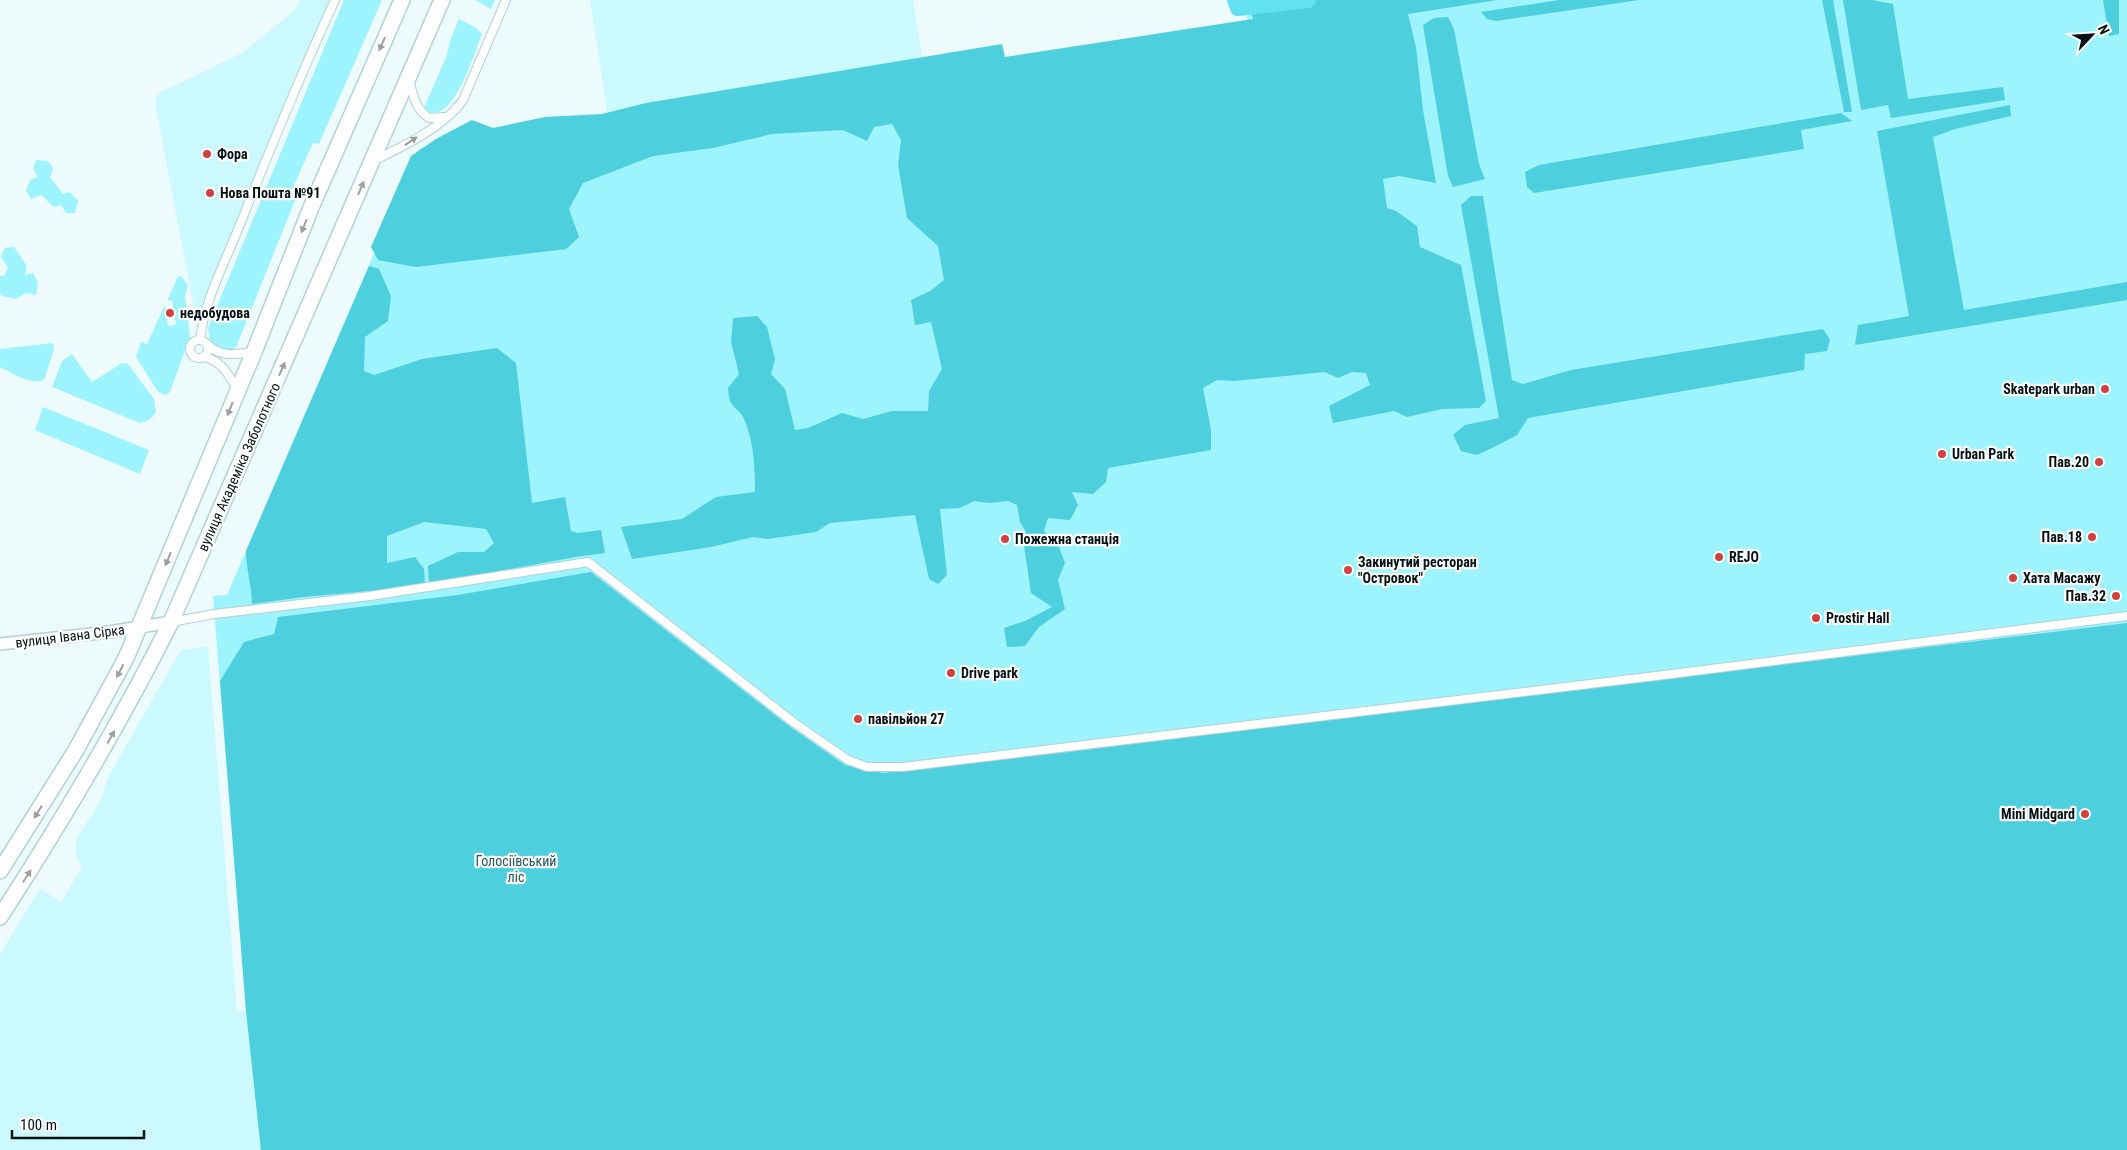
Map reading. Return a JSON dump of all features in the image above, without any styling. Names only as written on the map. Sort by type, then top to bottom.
[{"type":"highway","name":"вулиця Академіка Заболотного","points":[[0,871],[81,741],[110,690],[140,627],[254,352],[310,210],[402,0]]},
{"type":"highway","name":"вулиця Академіка Заболотного","points":[[0,917],[63,819],[98,760],[136,692],[171,622],[311,305],[442,0]]},
{"type":"street","points":[[200,340],[201,325],[210,300],[286,111],[335,0]]},
{"type":"street","points":[[371,162],[406,144],[449,116],[463,100],[506,0]]},
{"type":"street","points":[[408,76],[413,98],[417,107],[425,115],[430,118],[449,116]]},
{"type":"street","points":[[200,340],[216,352],[223,354],[254,352]]},
{"type":"street","points":[[200,340],[192,343],[190,352],[194,357],[216,361],[221,365],[238,390]]},
{"type":"street","points":[[203,358],[208,353],[208,345]]},
{"type":"street","points":[[171,622],[214,614],[370,596],[588,562],[820,741],[848,760],[867,767],[884,768],[1674,674],[2127,616]]},
{"type":"street","name":"вулиця Івана Сірка","points":[[0,644],[171,622]]},
{"type":"shaded area","points":[[300,0],[333,0],[197,324],[155,104],[157,94],[242,53],[295,10]]},
{"type":"shaded area","points":[[590,0],[913,0],[924,67],[608,118]]},
{"type":"shaded area","points":[[208,646],[237,1011],[246,1011],[261,1150],[0,1150],[0,954],[40,888],[61,902],[82,867],[76,858],[76,839],[100,802],[108,777],[181,650]]},
{"type":"green space","points":[[344,0],[382,0],[319,144],[313,143],[292,190],[298,193],[237,345],[231,351],[224,351],[210,342],[208,328]]},
{"type":"green space","points":[[475,0],[495,0],[491,9]]},
{"type":"green space","points":[[1239,0],[2127,0],[2127,1150],[261,1150],[246,1011],[213,596],[227,595],[419,149],[1248,20]]},
{"type":"green space","points":[[1249,0],[1497,0],[1408,14],[1416,47],[1423,110],[1436,183],[1399,176],[1383,179],[1387,208],[1396,211],[1417,226],[1420,247],[1461,265],[1486,401],[1479,408],[1442,409],[1407,417],[1394,411],[1333,423],[1329,406],[1370,385],[1366,373],[1352,372],[1338,378],[1325,372],[1234,381],[1217,380],[1203,388],[1211,430],[1211,450],[1108,468],[1106,482],[1093,494],[1072,492],[1078,505],[1070,520],[1048,518],[1044,531],[1058,544],[1065,563],[1058,580],[1065,609],[1039,627],[1025,646],[1007,647],[1004,628],[1025,621],[1052,607],[1031,593],[1024,546],[1026,532],[1020,522],[1017,505],[1008,501],[989,503],[974,501],[960,508],[940,509],[947,575],[938,584],[929,579],[915,515],[830,523],[816,532],[768,539],[753,537],[711,547],[632,559],[621,527],[682,519],[716,497],[755,492],[753,456],[748,430],[743,416],[732,405],[729,396],[728,388],[739,374],[731,342],[733,318],[757,316],[767,327],[775,359],[771,374],[785,389],[795,430],[808,428],[842,413],[863,419],[892,411],[928,411],[929,391],[942,369],[931,322],[915,325],[911,300],[930,291],[944,280],[938,246],[907,218],[898,165],[901,140],[892,124],[874,127],[867,141],[843,130],[772,134],[713,148],[653,156],[583,183],[569,209],[579,237],[566,249],[416,267],[378,260],[371,247],[411,156],[436,139],[472,120],[493,128],[545,117],[602,114],[646,103],[1002,44],[1005,57],[1253,19]]},
{"type":"green space","points":[[1559,0],[1639,0],[1496,21],[1487,19],[1481,12]]},
{"type":"green space","points":[[1822,0],[1833,0],[1852,112],[1844,112]]},
{"type":"green space","points":[[1843,0],[1872,0],[1893,4],[1908,99],[2003,87],[2005,100],[1891,118],[1888,105],[1861,110]]},
{"type":"green space","points":[[2103,0],[2119,0],[2119,34],[2109,36]]},
{"type":"green space","points":[[1448,17],[1454,29],[1479,164],[1485,179],[1453,187],[1448,176],[1423,25],[1434,18]]},
{"type":"green space","points":[[459,19],[476,28],[482,34],[460,87],[452,100],[443,109],[434,113],[424,108],[446,57]]},
{"type":"green space","points":[[2010,105],[2011,116],[1955,129],[1933,137],[1964,310],[2127,282],[2127,300],[1855,345],[1858,325],[1909,316],[1877,131]]},
{"type":"green space","points":[[1841,113],[1852,121],[1801,130],[1804,149],[1534,193],[1527,187],[1525,172],[1539,165]]},
{"type":"green space","points":[[36,160],[48,161],[53,168],[50,177],[63,194],[70,192],[78,201],[75,213],[66,213],[61,205],[54,207],[41,195],[31,199],[26,190],[30,180],[38,177],[33,169]]},
{"type":"green space","points":[[1471,196],[1483,196],[1512,380],[1523,384],[1571,370],[1823,329],[1830,340],[1827,351],[1805,354],[1804,370],[1528,418],[1517,435],[1492,448],[1477,455],[1461,451],[1453,435],[1465,425],[1499,418],[1461,205]]},
{"type":"green space","points":[[14,247],[27,266],[25,275],[33,273],[38,283],[36,295],[26,293],[16,299],[0,294],[0,276],[4,276],[8,268],[1,257],[5,248]]},
{"type":"green space","points":[[369,266],[379,269],[391,296],[388,321],[365,337],[364,371],[374,375],[422,359],[497,348],[516,363],[532,503],[565,497],[571,531],[578,533],[601,530],[605,553],[429,584],[428,566],[458,552],[484,552],[494,543],[486,529],[424,522],[387,536],[387,563],[415,557],[424,569],[425,586],[303,597],[252,604],[246,551]]},
{"type":"green space","points":[[178,276],[182,277],[188,285],[185,296],[190,337],[171,389],[165,395],[158,392],[136,357],[141,342],[147,344],[165,305],[168,326],[176,325],[172,300],[167,301]]},
{"type":"green space","points":[[53,343],[54,350],[44,380],[27,380],[0,367],[0,349]]},
{"type":"green space","points":[[72,354],[92,382],[122,363],[128,364],[154,399],[156,412],[149,419],[140,423],[52,387],[62,361]]},
{"type":"green space","points":[[43,407],[149,450],[140,474],[35,430]]},
{"type":"green space","name":"Голосіївський ліс","points":[[591,572],[789,726],[845,765],[883,773],[2127,623],[2127,1150],[261,1150],[246,1011],[220,681],[244,642],[274,634],[278,617],[458,595]]},
{"type":"waterway","points":[[1235,0],[1238,8],[1308,0]]},
{"type":"place","name":"Фора","points":[[207,154]]},
{"type":"place","name":"Нова Пошта №91","points":[[210,193]]},
{"type":"place","name":"недобудова","points":[[170,313]]},
{"type":"place","name":"Skatepark urban","points":[[2105,389]]},
{"type":"place","name":"Urban Park","points":[[1942,454]]},
{"type":"place","name":"Пав.20","points":[[2099,462]]},
{"type":"place","name":"Пав.18","points":[[2092,537]]},
{"type":"place","name":"Пожежна станція","points":[[1005,539]]},
{"type":"place","name":"REJO","points":[[1719,557]]},
{"type":"place","name":"Закинутий ресторан \"Островок\"","points":[[1348,570]]},
{"type":"place","name":"Хата Масажу","points":[[2013,578]]},
{"type":"place","name":"Пав.32","points":[[2116,596]]},
{"type":"place","name":"Prostir Hall","points":[[1816,618]]},
{"type":"place","name":"Drive park","points":[[951,673]]},
{"type":"place","name":"павільйон 27","points":[[858,719]]},
{"type":"place","name":"Mini Midgard","points":[[2085,814]]}]
